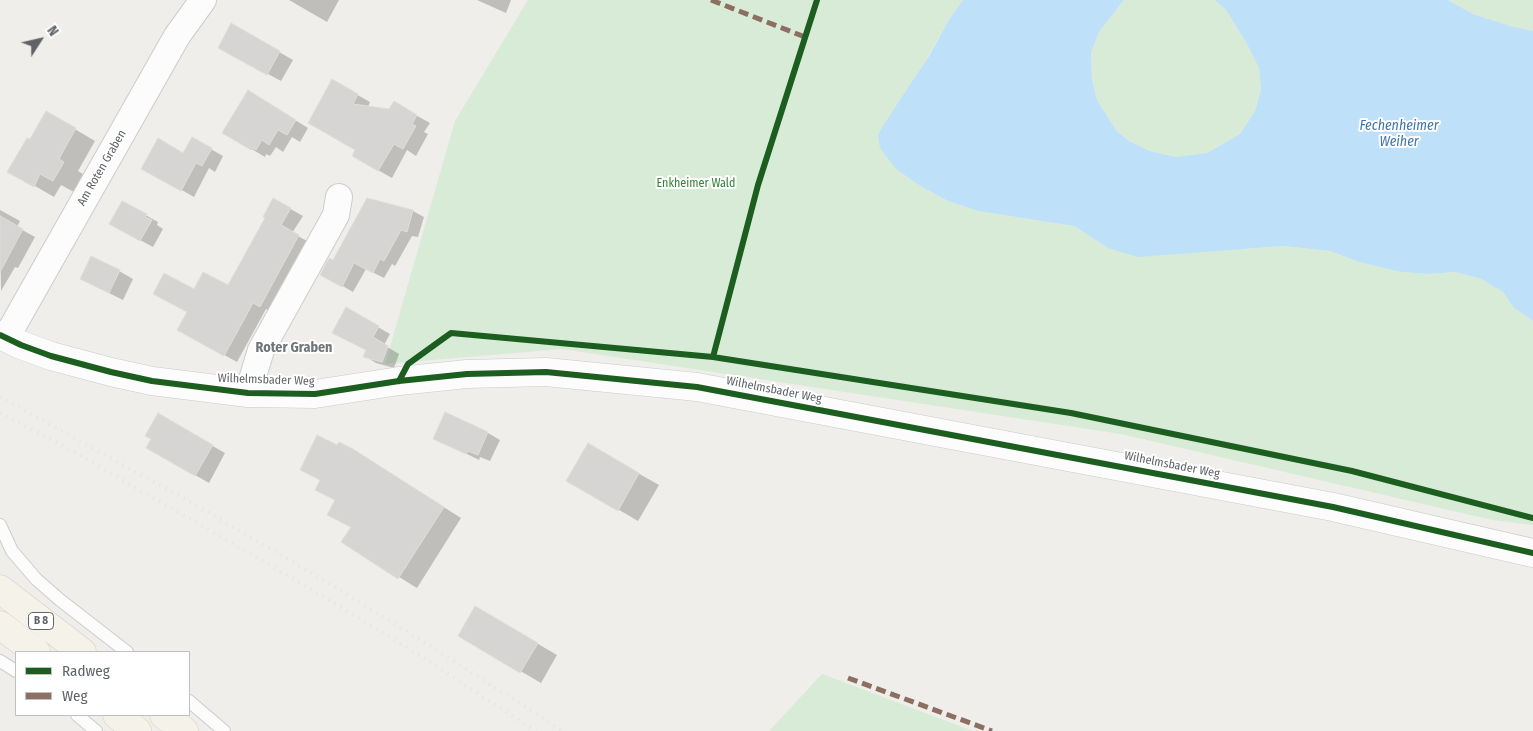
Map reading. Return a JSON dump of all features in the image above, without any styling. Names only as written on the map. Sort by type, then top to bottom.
[{"type":"main road","name":"B 8","points":[[0,589],[81,651]]},
{"type":"main road","name":"B 8","points":[[0,625],[35,651]]},
{"type":"main road","points":[[118,716],[137,731]]},
{"type":"street","name":"Am Roten Graben","points":[[3,337],[177,36],[203,0]]},
{"type":"street","name":"Wilhelmsbader Weg","points":[[248,393],[261,350],[336,215],[340,197]]},
{"type":"street","name":"Wilhelmsbader Weg","points":[[3,337],[60,358],[111,372],[152,381],[248,393],[315,394],[399,381],[467,374],[546,372],[697,387],[1333,507],[1533,553]]},
{"type":"lane","points":[[0,525],[12,551],[36,579],[126,651]]},
{"type":"lane","points":[[0,661],[15,671]]},
{"type":"lane","points":[[78,716],[96,731]]},
{"type":"lane","points":[[177,717],[224,731]]},
{"type":"green space","name":"Enkheimer Wald","points":[[528,0],[963,0],[950,18],[912,84],[886,121],[896,169],[917,184],[948,201],[978,211],[1074,226],[1108,248],[1229,250],[1283,246],[1330,251],[1359,262],[1401,272],[1430,274],[1455,272],[1481,279],[1503,292],[1514,308],[1533,321],[1533,525],[1492,520],[1121,434],[562,349],[385,364],[455,121]]},
{"type":"green space","points":[[1124,0],[1215,0],[1226,10],[1259,68],[1261,90],[1255,111],[1240,134],[1207,153],[1176,157],[1150,151],[1129,141],[1116,130],[1097,100],[1092,80],[1091,53],[1099,32]]},
{"type":"green space","points":[[1448,0],[1533,0],[1533,31],[1473,14]]},
{"type":"green space","points":[[822,674],[973,731],[769,731]]},
{"type":"water","name":"Fechenheimer Weiher","points":[[963,0],[1124,0],[1099,32],[1091,53],[1092,80],[1097,100],[1116,130],[1129,141],[1150,151],[1176,157],[1207,153],[1240,134],[1255,111],[1261,90],[1259,68],[1247,44],[1226,10],[1215,0],[1448,0],[1473,14],[1533,31],[1533,321],[1514,308],[1503,292],[1481,279],[1455,272],[1430,274],[1401,272],[1359,262],[1330,251],[1283,246],[1138,257],[1108,248],[1074,226],[978,211],[948,201],[917,184],[896,169],[880,148],[878,135]]},
{"type":"building","points":[[231,23],[280,51],[267,75],[218,48]]},
{"type":"building","points":[[332,79],[358,94],[353,104],[389,109],[394,101],[417,115],[412,124],[416,126],[403,149],[394,144],[378,171],[352,156],[355,150],[308,123]]},
{"type":"building","points":[[248,90],[296,120],[287,135],[278,130],[269,145],[262,140],[256,150],[253,148],[251,150],[222,133]]},
{"type":"building","points":[[46,111],[76,128],[59,159],[64,162],[53,181],[40,174],[34,187],[7,172],[27,138],[30,139]]},
{"type":"building","points":[[192,137],[212,148],[202,166],[196,163],[181,191],[141,169],[158,138],[183,153]]},
{"type":"building","points":[[273,198],[291,208],[281,225],[299,235],[260,307],[253,303],[224,356],[177,330],[187,312],[153,294],[164,273],[194,289],[203,272],[228,285],[265,218],[263,217]]},
{"type":"building","points":[[367,198],[413,210],[407,232],[401,230],[384,261],[380,259],[373,273],[354,263],[342,287],[320,275],[329,258],[333,260]]},
{"type":"building","points":[[122,201],[147,214],[145,217],[152,220],[140,241],[109,224]]},
{"type":"building","points":[[0,216],[23,229],[0,272]]},
{"type":"building","points":[[91,256],[120,270],[109,293],[80,279]]},
{"type":"building","points":[[346,307],[379,326],[373,337],[388,346],[382,362],[363,357],[366,350],[332,333]]},
{"type":"building","points":[[445,412],[488,432],[478,455],[468,451],[466,454],[433,439]]},
{"type":"building","points":[[158,413],[213,445],[195,476],[146,448],[151,439],[145,436]]},
{"type":"building","points":[[317,435],[337,445],[339,442],[353,449],[444,507],[398,579],[341,542],[351,527],[327,515],[335,500],[315,490],[320,480],[300,470]]},
{"type":"building","points":[[588,443],[639,473],[618,511],[566,481]]},
{"type":"building","points":[[475,606],[538,643],[520,673],[458,636]]},
{"type":"railway","points":[[0,397],[178,495],[310,572],[563,731]]},
{"type":"railway","points":[[0,413],[58,443],[304,585],[419,655],[536,731]]},
{"type":"marked path","points":[[711,0],[805,37]]},
{"type":"marked path","points":[[848,678],[992,731]]},
{"type":"cycle path","points":[[713,357],[758,185],[817,0]]},
{"type":"cycle path","points":[[399,381],[408,364],[451,333],[713,357],[1071,413],[1352,471],[1533,518]]},
{"type":"cycle path","points":[[0,335],[51,356],[111,372],[152,381],[248,393],[315,394],[399,381],[467,374],[546,372],[697,387],[1333,507],[1533,553]]},
{"type":"district","name":"Roter Graben","points":[[294,348]]}]
